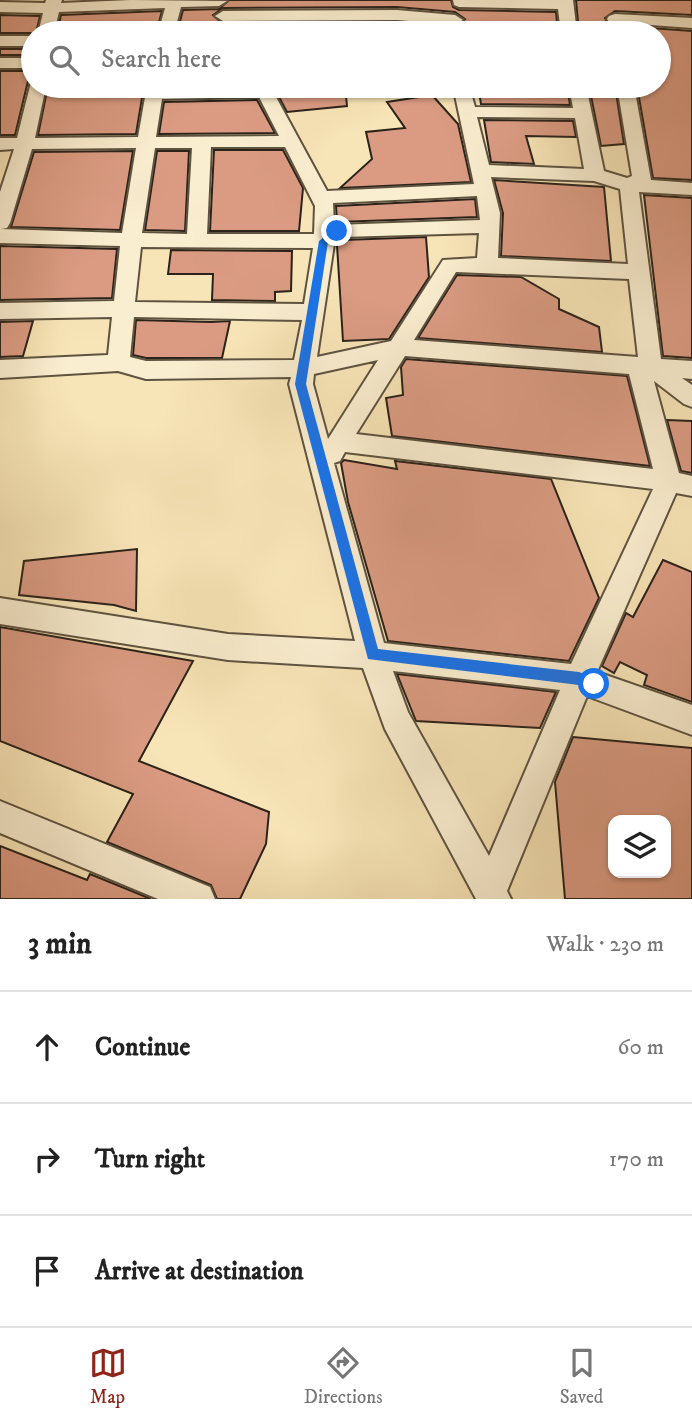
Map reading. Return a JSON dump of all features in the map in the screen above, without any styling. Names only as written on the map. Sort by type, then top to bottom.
[{"type":"street","points":[[612,0],[615,21]]},
{"type":"street","points":[[456,21],[459,1],[565,3],[567,21]]},
{"type":"street","points":[[0,7],[53,4],[214,4],[418,8],[443,21]]},
{"type":"street","points":[[169,21],[174,4]]},
{"type":"street","points":[[214,4],[225,21]]},
{"type":"street","points":[[671,24],[692,23]]},
{"type":"street","points":[[0,41],[21,41]]},
{"type":"street","points":[[0,63],[21,64]]},
{"type":"street","points":[[0,223],[24,146],[34,98]]},
{"type":"street","points":[[118,363],[131,240],[153,98]]},
{"type":"street","points":[[269,98],[326,206],[324,241],[301,384],[373,655],[396,719],[492,896]]},
{"type":"street","points":[[465,98],[490,213],[487,265]]},
{"type":"street","points":[[580,98],[595,174]]},
{"type":"street","points":[[628,98],[642,179],[629,185]]},
{"type":"street","points":[[469,113],[583,113]]},
{"type":"street","points":[[0,144],[24,146],[145,141],[293,141]]},
{"type":"street","points":[[197,241],[202,141]]},
{"type":"street","points":[[321,197],[483,181],[595,174],[629,185],[692,189]]},
{"type":"street","points":[[492,896],[579,678],[680,484],[644,365],[639,272],[629,185]]},
{"type":"street","points":[[0,236],[324,241],[337,231],[488,226]]},
{"type":"street","points":[[323,466],[450,265],[639,272]]},
{"type":"street","points":[[0,311],[124,309],[314,312]]},
{"type":"street","points":[[0,369],[118,363],[146,370],[304,368],[399,347],[692,370]]},
{"type":"street","points":[[644,365],[692,398]]},
{"type":"street","points":[[339,442],[680,484]]},
{"type":"street","points":[[0,611],[228,647],[373,655],[579,678],[692,720]]},
{"type":"street","points":[[0,817],[198,899]]},
{"type":"building","points":[[229,0],[451,0],[453,7],[459,10],[556,12],[557,21],[463,21],[465,19],[455,12],[397,7],[223,8],[213,15],[220,21],[180,21],[183,10],[219,9]]},
{"type":"building","points":[[576,0],[692,0],[692,15],[615,11],[605,18],[607,21],[578,21]]},
{"type":"building","points":[[162,11],[159,21],[60,21],[61,15]]},
{"type":"building","points":[[0,15],[40,16],[39,21],[21,21],[21,33],[0,33]]},
{"type":"building","points":[[671,29],[692,31],[692,180],[653,178],[639,98],[671,98]]},
{"type":"building","points":[[0,49],[21,49],[21,55],[0,55]]},
{"type":"building","points":[[0,71],[21,71],[21,98],[24,98],[15,135],[0,135]]},
{"type":"building","points":[[46,98],[142,98],[136,134],[38,135]]},
{"type":"building","points":[[279,98],[346,98],[347,106],[287,112]]},
{"type":"building","points":[[435,98],[458,124],[471,182],[340,188],[372,159],[366,132],[405,128],[387,102]]},
{"type":"building","points":[[480,98],[569,98],[570,105],[481,104]]},
{"type":"building","points":[[591,98],[617,98],[624,144],[601,146]]},
{"type":"building","points":[[257,100],[275,133],[159,134],[164,102]]},
{"type":"building","points":[[484,120],[573,121],[576,137],[526,136],[534,164],[491,162]]},
{"type":"building","points":[[214,150],[283,150],[303,188],[299,231],[210,231]]},
{"type":"building","points":[[133,151],[120,230],[11,227],[34,152]]},
{"type":"building","points":[[157,151],[189,151],[185,231],[145,230]]},
{"type":"building","points":[[494,180],[604,187],[611,261],[501,256],[503,213]]},
{"type":"building","points":[[644,195],[692,198],[692,358],[663,356]]},
{"type":"building","points":[[475,199],[477,217],[337,222],[336,206]]},
{"type":"building","points":[[426,237],[429,277],[389,339],[343,341],[337,245],[343,240]]},
{"type":"building","points":[[0,246],[117,249],[112,298],[0,300]]},
{"type":"building","points":[[171,250],[292,251],[291,291],[275,292],[275,301],[212,300],[213,274],[168,274]]},
{"type":"building","points":[[457,275],[521,277],[559,299],[559,309],[599,327],[602,352],[418,338]]},
{"type":"building","points":[[136,320],[230,321],[222,358],[146,358],[133,355]]},
{"type":"building","points":[[33,321],[23,356],[0,357],[0,322]]},
{"type":"building","points":[[406,359],[627,376],[650,466],[392,436],[386,398],[403,395],[401,367]]},
{"type":"building","points":[[667,420],[692,421],[692,473],[681,471]]},
{"type":"building","points":[[344,460],[397,469],[395,461],[551,479],[599,598],[569,661],[388,641],[348,502],[341,463]]},
{"type":"building","points":[[137,549],[136,611],[114,605],[19,595],[24,561]]},
{"type":"building","points":[[663,560],[692,572],[692,702],[644,685],[647,675],[620,662],[614,673],[602,666],[626,613],[633,617]]},
{"type":"building","points":[[0,627],[193,661],[139,761],[269,812],[266,844],[240,899],[217,899],[211,885],[107,842],[133,794],[0,741]]},
{"type":"building","points":[[397,674],[556,692],[540,728],[416,721]]},
{"type":"building","points":[[573,737],[692,748],[692,899],[565,899],[555,782]]},
{"type":"building","points":[[0,846],[87,880],[90,874],[151,899],[0,899]]},
{"type":"route","points":[[337,231],[324,241],[323,261],[301,384],[373,655],[579,678],[594,684]]}]
